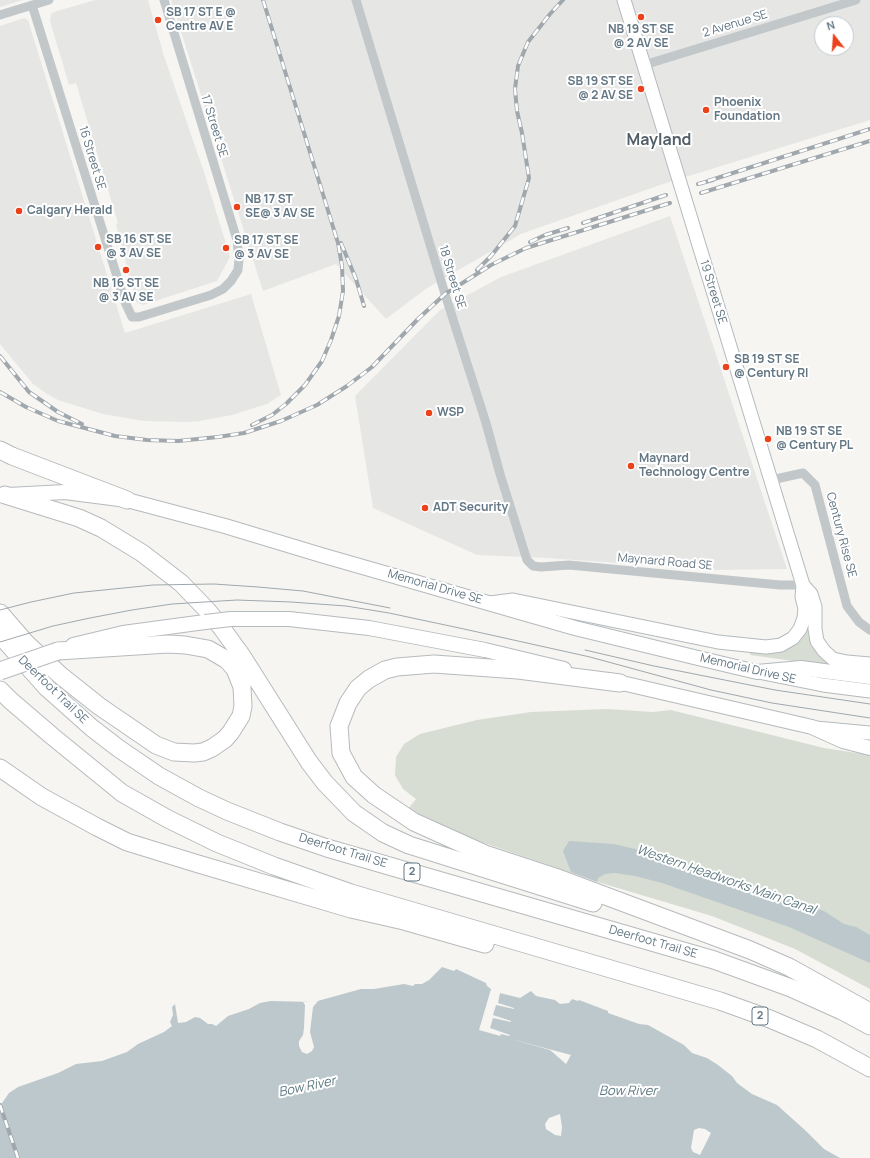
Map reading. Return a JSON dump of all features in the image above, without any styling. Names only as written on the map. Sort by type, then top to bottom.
[{"type":"highway","points":[[0,450],[127,500]]},
{"type":"highway","points":[[3,496],[79,518],[101,528],[142,554],[181,583],[207,610],[242,656],[306,757],[325,783],[354,813],[383,833],[409,846],[743,948]]},
{"type":"highway","points":[[0,613],[26,643],[60,675],[98,706],[156,745],[174,752],[203,752],[225,739],[232,732],[241,716],[243,699],[242,687],[235,669],[227,660],[208,649],[168,644],[58,651],[0,671]]},
{"type":"highway","name":"Deerfoot Trail SE","points":[[0,635],[47,688],[96,731],[159,776],[227,812],[327,848],[707,958],[791,988],[842,1011],[870,1026]]},
{"type":"highway","points":[[620,683],[518,670],[434,664],[397,667],[386,670],[369,679],[358,688],[348,703],[338,726],[341,753],[354,777],[374,795],[414,822],[485,854],[555,877],[743,948],[789,967],[870,1012]]},
{"type":"highway","name":"2","points":[[0,690],[91,769],[122,793],[217,844],[351,893],[720,1001],[770,1019],[817,1039],[870,1068]]},
{"type":"highway","points":[[0,768],[42,797],[65,810],[127,842],[145,848],[351,909],[573,967],[644,979]]},
{"type":"main road","name":"Memorial Drive SE","points":[[3,496],[64,492],[127,500],[225,526],[575,628],[757,672]]},
{"type":"main road","points":[[58,651],[85,642],[123,633],[231,619],[289,619],[369,628],[485,650],[812,727],[843,740],[870,748]]},
{"type":"main road","points":[[757,672],[801,668],[870,677]]},
{"type":"street","points":[[0,15],[49,0]]},
{"type":"street","name":"17 Street SE","points":[[132,317],[148,315],[223,290],[238,270],[240,259],[237,240],[164,0]]},
{"type":"street","name":"18 Street SE","points":[[356,0],[442,287],[486,423],[500,474],[527,560]]},
{"type":"street","name":"19 Street SE","points":[[624,0],[803,585]]},
{"type":"street","name":"2 Avenue SE","points":[[644,65],[856,0]]},
{"type":"street","name":"16 Street SE","points":[[32,5],[125,302],[132,317]]},
{"type":"street","name":"Century Rise SE","points":[[771,480],[803,473],[815,485],[847,606],[859,622],[870,630]]},
{"type":"street","name":"Maynard Road SE","points":[[527,560],[533,566],[541,567],[569,565],[780,585],[803,585]]},
{"type":"street","points":[[490,603],[513,600],[718,642],[766,647],[781,644],[793,638],[800,629],[805,610],[802,597],[803,585]]},
{"type":"street","points":[[803,585],[811,594],[814,607],[817,641],[824,651],[834,659],[870,664]]},
{"type":"street","name":"Memorial Drive SE","points":[[757,672],[824,685],[870,691]]},
{"type":"street","points":[[812,727],[870,732]]},
{"type":"shaded area","points":[[0,0],[23,0],[0,7]]},
{"type":"shaded area","points":[[95,0],[148,0],[164,56],[205,175],[230,257],[217,281],[143,305],[136,302],[116,224],[118,223],[76,83],[69,85],[50,21],[51,14],[54,12]]},
{"type":"shaded area","points":[[171,0],[870,0],[870,120],[663,184],[521,234],[427,288],[386,319],[336,264],[263,291]]},
{"type":"shaded area","points":[[24,18],[28,20],[125,333],[251,294],[281,395],[267,404],[232,415],[200,421],[144,421],[103,414],[58,400],[47,394],[33,384],[0,344],[0,26]]},
{"type":"shaded area","points":[[670,216],[787,569],[714,570],[547,558],[477,555],[373,508],[355,396],[440,310],[501,277]]},
{"type":"shaded area","points":[[808,629],[808,634],[813,647],[831,663],[830,666],[750,655],[750,650]]},
{"type":"shaded area","points":[[607,709],[653,712],[671,710],[824,748],[870,755],[870,989],[795,949],[712,916],[601,883],[455,833],[408,809],[416,799],[403,789],[395,775],[396,757],[404,744],[420,734],[477,720],[531,712]]},
{"type":"water","name":"Western Headworks Main Canal","points":[[569,841],[614,844],[643,851],[754,890],[824,911],[844,924],[856,927],[870,935],[870,963],[789,927],[662,883],[635,876],[615,873],[605,874],[598,878],[597,882],[571,872],[563,851]]},
{"type":"water","name":"Bow River","points":[[442,967],[454,971],[456,969],[486,983],[491,989],[479,1030],[500,1036],[501,1034],[510,1035],[490,1028],[493,1018],[511,1021],[493,1015],[496,1005],[514,1008],[498,1003],[500,993],[520,998],[531,991],[536,996],[555,1000],[560,1004],[569,1003],[572,999],[579,1000],[608,1011],[608,1013],[639,1024],[648,1025],[684,1045],[692,1053],[707,1058],[718,1065],[732,1076],[737,1083],[752,1094],[777,1105],[824,1149],[840,1158],[0,1158],[0,1106],[9,1093],[18,1087],[58,1073],[76,1064],[102,1061],[127,1052],[138,1044],[164,1032],[172,1026],[170,1022],[173,1015],[172,1007],[175,1004],[178,1023],[186,1022],[195,1017],[200,1018],[208,1024],[216,1026],[228,1016],[249,1009],[260,1003],[271,1001],[314,1002],[361,989],[374,989],[404,984],[413,986],[415,984],[422,984],[429,980]],"holes":[[[506,1038],[571,1055],[566,1064],[550,1050]],[[560,1114],[562,1127],[561,1136],[555,1135],[546,1129],[545,1124],[549,1118]],[[699,1128],[705,1129],[711,1133],[700,1155],[693,1152],[691,1148],[694,1130]]]},
{"type":"pier","points":[[319,1000],[313,1007],[310,1032],[314,1047],[312,1051],[307,1054],[302,1052],[299,1046],[299,1041],[303,1035],[304,1028],[305,1005],[303,1002],[314,1002]]},
{"type":"tram line","points":[[0,610],[74,593],[153,585],[214,584],[303,591],[390,608]]},
{"type":"tram line","points":[[0,642],[53,626],[132,610],[172,604],[237,600],[346,606],[389,613],[590,657],[711,690],[772,703],[870,718]]},
{"type":"tram line","points":[[585,650],[654,666],[775,690],[870,704]]},
{"type":"railway","points":[[252,425],[272,415],[286,404],[305,385],[322,361],[339,316],[343,291],[342,266],[338,243],[263,0]]},
{"type":"railway","points":[[477,270],[491,256],[515,226],[529,178],[517,111],[515,89],[518,66],[528,42],[563,0]]},
{"type":"railway","points":[[708,181],[870,129]]},
{"type":"railway","points":[[701,193],[870,141]]},
{"type":"railway","points":[[698,184],[713,180]]},
{"type":"railway","points":[[583,223],[666,195]]},
{"type":"railway","points":[[0,392],[26,407],[58,421],[115,436],[147,440],[178,441],[244,433],[281,421],[317,405],[347,386],[372,367],[418,319],[445,294],[491,265],[526,248],[670,203]]},
{"type":"railway","points":[[530,242],[545,235],[568,228]]},
{"type":"railway","points":[[341,243],[356,279],[364,306]]},
{"type":"railway","points":[[0,356],[29,392],[58,412],[82,424]]},
{"type":"railway","points":[[0,1105],[18,1158]]},
{"type":"place","name":"NB 19 ST SE @ 2 AV SE","points":[[641,17]]},
{"type":"place","name":"SB 17 ST E @ Centre AV E","points":[[158,20]]},
{"type":"place","name":"SB 19 ST SE @ 2 AV SE","points":[[641,89]]},
{"type":"place","name":"Phoenix Foundation","points":[[706,110]]},
{"type":"place","name":"NB 17 ST SE@ 3 AV SE","points":[[237,207]]},
{"type":"place","name":"Calgary Herald","points":[[19,211]]},
{"type":"place","name":"SB 16 ST SE @ 3 AV SE","points":[[98,247]]},
{"type":"place","name":"SB 17 ST SE @ 3 AV SE","points":[[226,248]]},
{"type":"place","name":"NB 16 ST SE @ 3 AV SE","points":[[126,270]]},
{"type":"place","name":"SB 19 ST SE @ Century RI","points":[[726,367]]},
{"type":"place","name":"WSP","points":[[429,413]]},
{"type":"place","name":"NB 19 ST SE @ Century PL","points":[[768,439]]},
{"type":"place","name":"Maynard Technology Centre","points":[[631,466]]},
{"type":"place","name":"ADT Security","points":[[425,508]]},
{"type":"district","name":"Mayland","points":[[659,141]]}]
